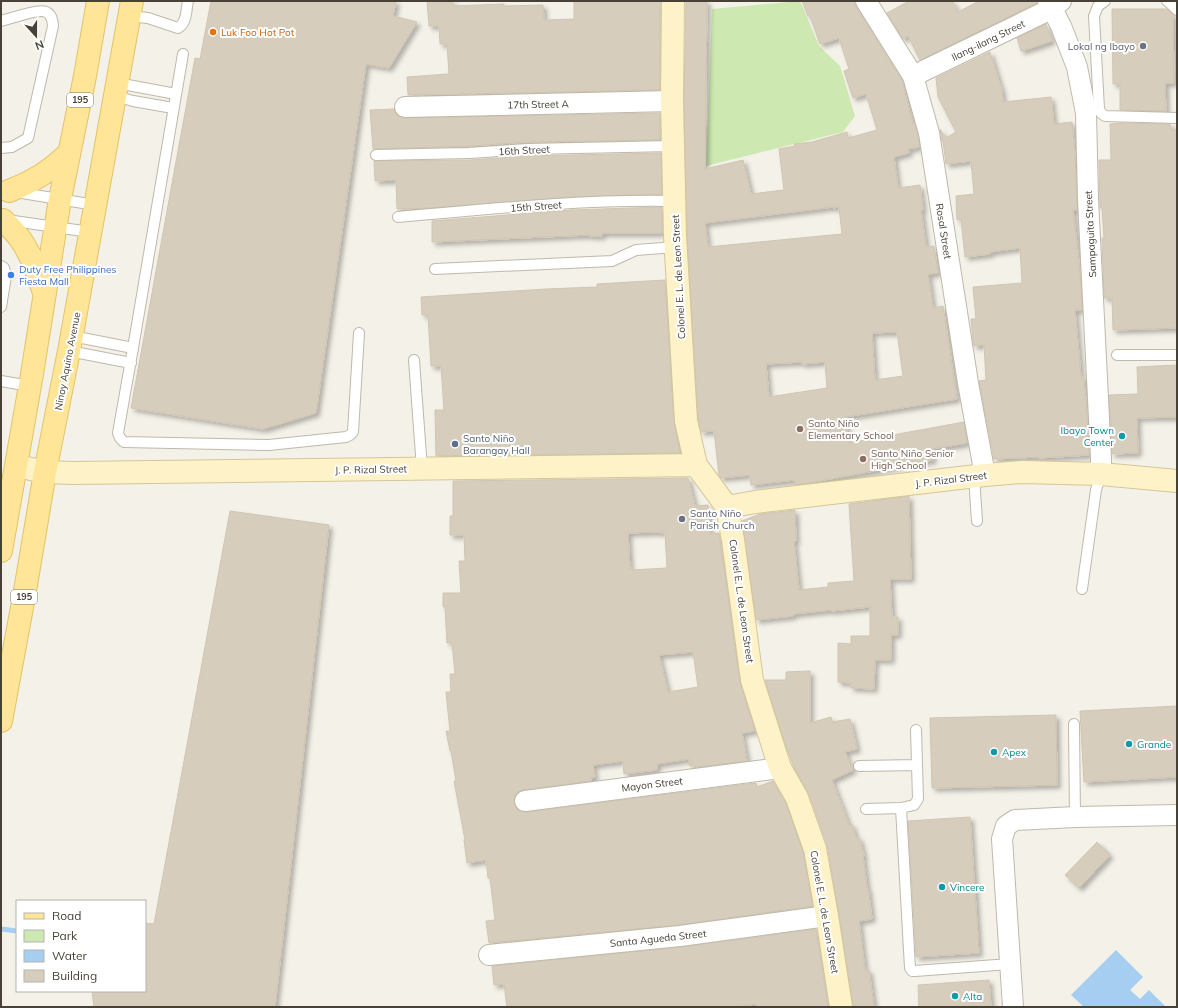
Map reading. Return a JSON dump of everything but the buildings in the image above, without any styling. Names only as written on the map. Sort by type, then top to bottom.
[{"type":"main road","name":"195","points":[[1,551],[17,466],[60,199],[85,76],[98,1]]},
{"type":"main road","name":"Ninoy Aquino Avenue","points":[[1,721],[130,9]]},
{"type":"main road","points":[[5,191],[28,184],[43,175],[69,153]]},
{"type":"main road","points":[[2,219],[18,237],[29,254],[38,272],[44,296]]},
{"type":"street","name":"Colonel E. L. de Leon Street","points":[[673,1],[672,101],[676,247],[686,421],[696,465],[727,507],[733,540],[752,680],[780,768],[797,798],[815,848],[841,1007]]},
{"type":"street","name":"Rosal Street","points":[[866,1],[913,76],[929,133],[968,383],[980,475]]},
{"type":"street","name":"Ilang-ilang Street","points":[[913,76],[1054,3]]},
{"type":"street","name":"Sampaguita Street","points":[[1054,3],[1076,67],[1086,113],[1088,199],[1101,474]]},
{"type":"street","name":"17th Street A","points":[[405,107],[672,101]]},
{"type":"street","name":"J. P. Rizal Street","points":[[17,466],[45,472],[72,473],[696,465]]},
{"type":"street","name":"J. P. Rizal Street","points":[[727,507],[763,501],[980,475],[1022,472],[1101,474],[1177,481]]},
{"type":"street","name":"Mayon Street","points":[[525,800],[780,768]]},
{"type":"street","points":[[1012,1007],[1002,838],[1006,826],[1015,820],[1177,815]]},
{"type":"street","name":"Santa Agueda Street","points":[[489,955],[680,936],[827,916]]},
{"type":"lane","points":[[130,9],[148,18],[178,28],[184,21],[188,1]]},
{"type":"lane","points":[[1105,1],[1098,6],[1094,16],[1099,109],[1101,113],[1105,116],[1177,118]]},
{"type":"lane","points":[[1167,1],[1177,10]]},
{"type":"lane","points":[[1,21],[37,11],[43,11],[49,14],[53,20],[53,26],[28,138],[12,147],[1,148]]},
{"type":"lane","points":[[183,54],[134,348],[118,433],[120,438],[124,442],[269,445],[346,437],[353,432],[359,333]]},
{"type":"lane","points":[[116,90],[176,94]]},
{"type":"lane","points":[[116,90],[133,101],[173,108]]},
{"type":"lane","name":"16th Street","points":[[376,155],[469,153],[528,149],[673,146]]},
{"type":"lane","points":[[5,191],[95,205]]},
{"type":"lane","name":"15th Street","points":[[398,217],[513,207],[613,201],[675,201]]},
{"type":"lane","points":[[2,219],[90,232]]},
{"type":"lane","points":[[435,269],[612,261],[636,250],[676,247]]},
{"type":"lane","points":[[1,266],[4,268],[6,276],[1,307]]},
{"type":"lane","points":[[70,343],[134,348]]},
{"type":"lane","points":[[70,343],[131,363]]},
{"type":"lane","points":[[1117,355],[1177,355]]},
{"type":"lane","points":[[414,360],[422,469]]},
{"type":"lane","points":[[1,381],[30,386]]},
{"type":"lane","points":[[1082,589],[1096,490],[1101,474]]},
{"type":"lane","points":[[977,520],[980,475]]},
{"type":"lane","points":[[1074,724],[1075,817]]},
{"type":"lane","points":[[866,809],[901,808],[914,804],[918,799],[916,730]]},
{"type":"lane","points":[[859,766],[917,765]]},
{"type":"lane","points":[[901,808],[910,968],[912,971],[1010,964]]},
{"type":"green space","points":[[800,1],[819,46],[840,66],[855,116],[843,132],[706,166],[712,9]]},
{"type":"water","points":[[1116,950],[1143,977],[1130,990],[1140,999],[1149,990],[1166,1007],[1084,1007],[1071,995]]},
{"type":"waterway","points":[[1,929],[16,931]]},
{"type":"place","name":"Luk Foo Hot Pot","points":[[213,32]]},
{"type":"place","name":"Lokal ng Ibayo","points":[[1143,46]]},
{"type":"place","name":"Duty Free Philippines Fiesta Mall","points":[[11,275]]},
{"type":"place","name":"Santo Niño Elementary School","points":[[800,429]]},
{"type":"place","name":"Ibayo Town Center","points":[[1122,436]]},
{"type":"place","name":"Santo Niño Barangay Hall","points":[[455,444]]},
{"type":"place","name":"Santo Niño Senior High School","points":[[863,459]]},
{"type":"place","name":"Santo Niño Parish Church","points":[[682,519]]},
{"type":"place","name":"Grande","points":[[1129,744]]},
{"type":"place","name":"Apex","points":[[994,752]]},
{"type":"place","name":"Vincere","points":[[942,887]]},
{"type":"place","name":"Alta","points":[[955,996]]}]
